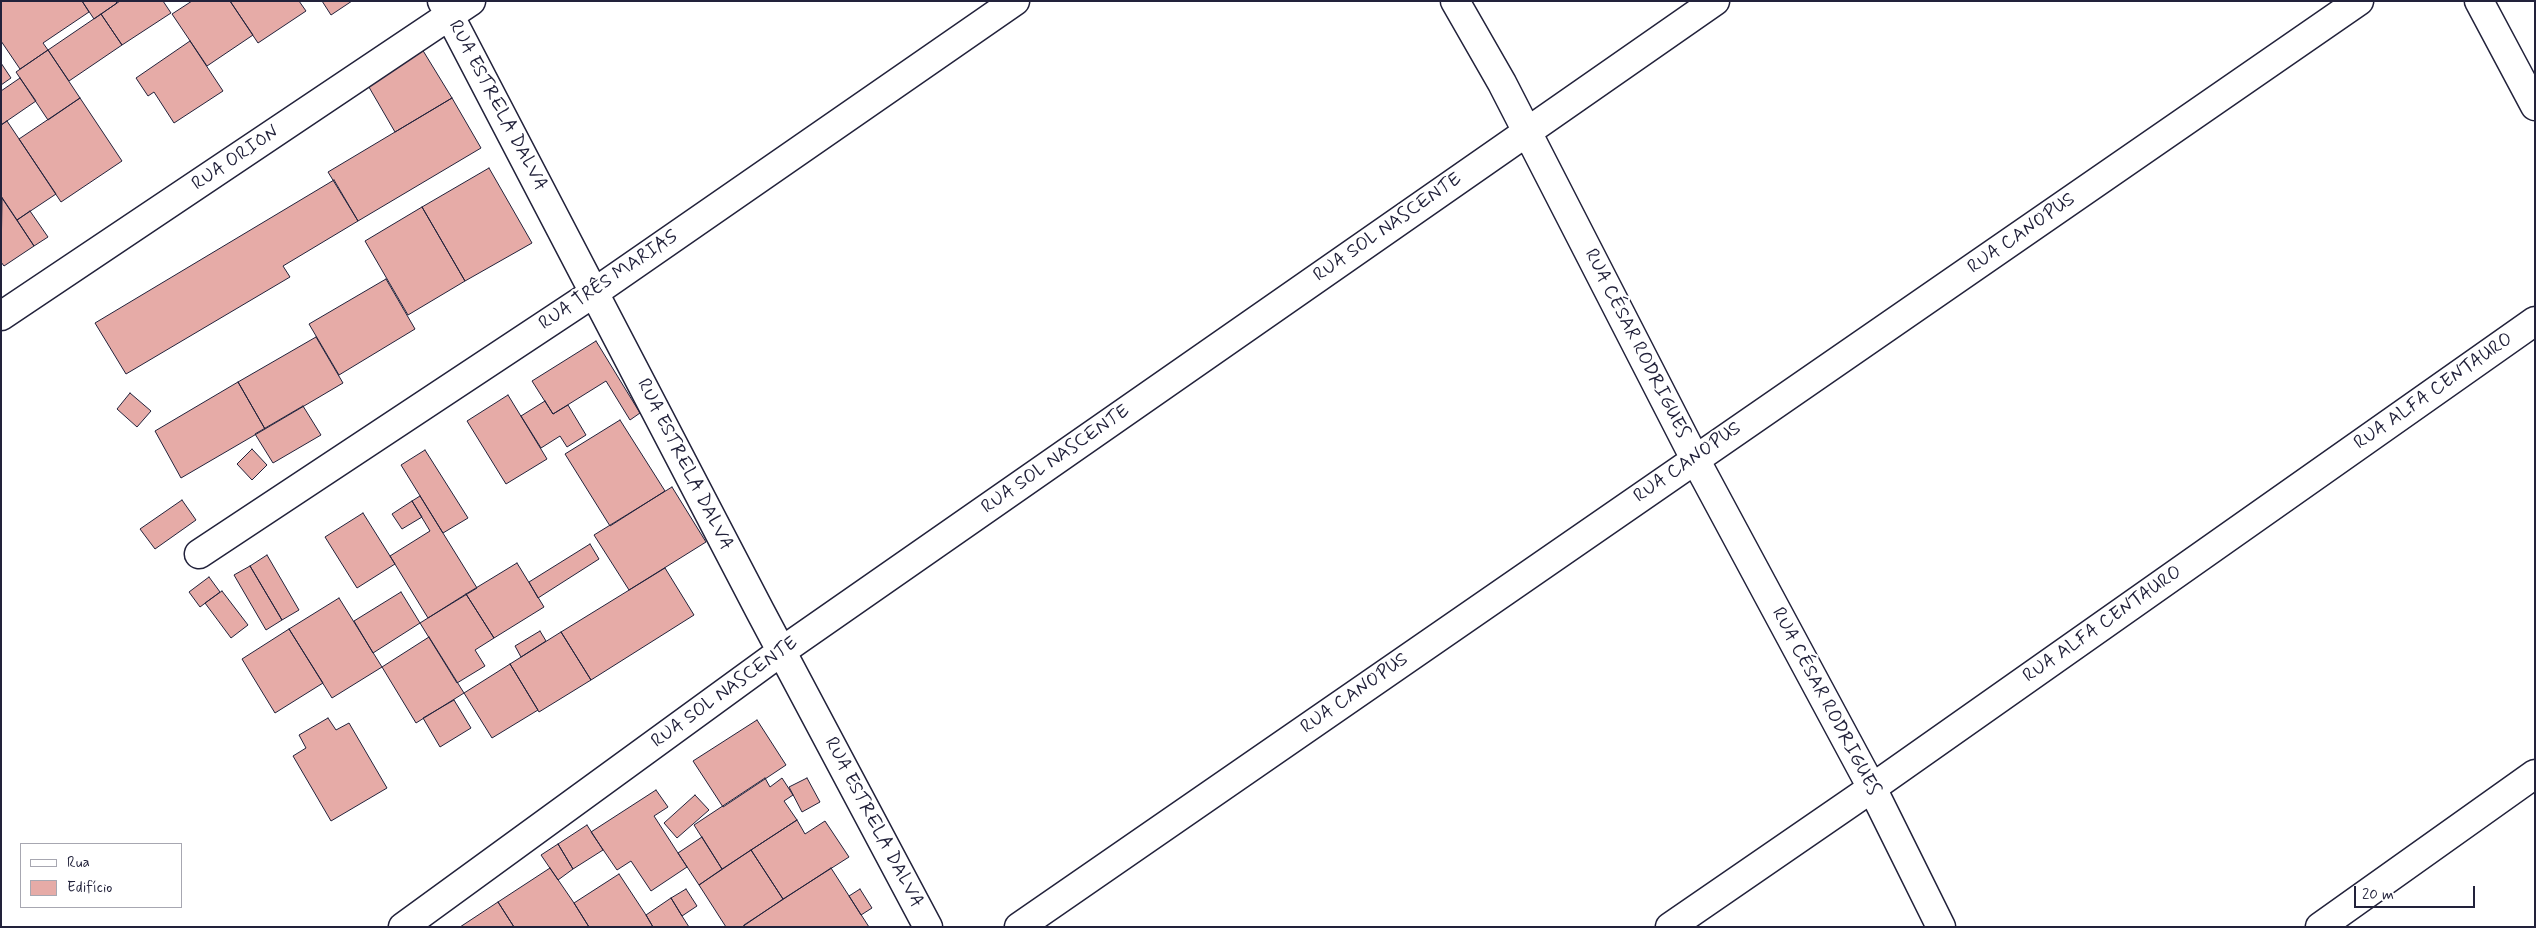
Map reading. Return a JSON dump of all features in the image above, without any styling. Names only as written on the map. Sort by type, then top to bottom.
[{"type":"street","name":"RUA TRÊS MARIAS","points":[[199,554],[595,292],[1015,1]]},
{"type":"street","name":"RUA CÉSAR RODRIGUES","points":[[1455,1],[1502,83],[1525,132],[1695,459],[1872,788],[1941,927]]},
{"type":"street","name":"RUA SOL NASCENTE","points":[[403,927],[782,652],[1715,1]]},
{"type":"street","name":"RUA CANOPUS","points":[[1019,927],[2359,1]]},
{"type":"street","points":[[2478,1],[2535,106]]},
{"type":"street","name":"RUA ESTRELA DALVA","points":[[454,6],[595,292],[782,652],[928,927]]},
{"type":"street","name":"RUA ORION","points":[[1,316],[454,6]]},
{"type":"street","name":"RUA ALFA CENTAURO","points":[[1670,927],[1872,788],[2535,321]]},
{"type":"street","points":[[2320,927],[2535,774]]},
{"type":"building","points":[[1,1],[82,1],[89,12],[43,43],[48,50],[20,69],[1,41]]},
{"type":"building","points":[[82,1],[115,1],[117,3],[94,19]]},
{"type":"building","points":[[120,1],[163,1],[171,13],[122,45],[101,14]]},
{"type":"building","points":[[192,1],[230,1],[253,35],[207,66],[172,14]]},
{"type":"building","points":[[230,1],[299,1],[306,11],[258,43]]},
{"type":"building","points":[[322,1],[352,1],[331,15]]},
{"type":"building","points":[[101,14],[122,45],[69,81],[48,50]]},
{"type":"building","points":[[190,41],[223,91],[174,123],[154,92],[148,96],[136,78]]},
{"type":"building","points":[[422,49],[452,98],[395,132],[366,82]]},
{"type":"building","points":[[48,50],[80,98],[48,120],[16,72]]},
{"type":"building","points":[[1,63],[11,78],[1,85]]},
{"type":"building","points":[[20,78],[36,101],[1,125],[1,91]]},
{"type":"building","points":[[80,98],[122,161],[61,202],[19,139]]},
{"type":"building","points":[[452,98],[481,148],[358,221],[328,172]]},
{"type":"building","points":[[7,121],[56,194],[17,220],[1,196],[1,125]]},
{"type":"building","points":[[489,168],[532,243],[465,281],[422,207]]},
{"type":"building","points":[[334,180],[358,221],[283,266],[290,277],[126,374],[95,323]]},
{"type":"building","points":[[2,198],[34,246],[4,266],[1,262]]},
{"type":"building","points":[[422,207],[465,281],[408,315],[365,241]]},
{"type":"building","points":[[30,211],[48,237],[34,246],[17,220]]},
{"type":"building","points":[[386,279],[415,329],[339,375],[309,324]]},
{"type":"building","points":[[316,337],[343,383],[265,429],[238,382]]},
{"type":"building","points":[[596,341],[640,413],[630,420],[606,381],[553,414],[532,381]]},
{"type":"building","points":[[238,382],[265,429],[181,478],[155,431]]},
{"type":"building","points":[[130,393],[151,411],[137,427],[117,409]]},
{"type":"building","points":[[508,395],[547,459],[506,484],[467,421]]},
{"type":"building","points":[[545,401],[553,414],[568,405],[586,435],[567,447],[560,436],[541,448],[521,416]]},
{"type":"building","points":[[303,406],[321,435],[273,463],[255,434]]},
{"type":"building","points":[[620,420],[665,491],[610,526],[565,454]]},
{"type":"building","points":[[252,449],[267,465],[252,480],[237,464]]},
{"type":"building","points":[[425,450],[468,518],[443,533],[401,465]]},
{"type":"building","points":[[672,487],[706,542],[629,590],[594,535]]},
{"type":"building","points":[[420,496],[477,588],[428,618],[390,556],[430,531],[412,501]]},
{"type":"building","points":[[182,500],[196,520],[155,549],[140,529]]},
{"type":"building","points":[[412,501],[422,517],[402,529],[392,514]]},
{"type":"building","points":[[363,513],[395,564],[357,588],[325,537]]},
{"type":"building","points":[[590,544],[599,559],[538,598],[529,582]]},
{"type":"building","points":[[267,555],[299,610],[282,620],[250,566]]},
{"type":"building","points":[[517,563],[544,607],[494,638],[466,594]]},
{"type":"building","points":[[250,566],[282,620],[266,630],[234,575]]},
{"type":"building","points":[[665,568],[694,615],[591,680],[561,632]]},
{"type":"building","points":[[209,577],[220,592],[200,607],[189,592]]},
{"type":"building","points":[[222,591],[248,625],[231,638],[205,603]]},
{"type":"building","points":[[401,592],[420,623],[373,653],[354,621]]},
{"type":"building","points":[[466,594],[494,638],[475,650],[485,666],[457,683],[420,623]]},
{"type":"building","points":[[339,598],[382,667],[332,698],[289,629]]},
{"type":"building","points":[[289,629],[323,683],[275,713],[242,659]]},
{"type":"building","points":[[540,631],[546,641],[521,657],[515,646]]},
{"type":"building","points":[[561,632],[591,680],[539,712],[510,664]]},
{"type":"building","points":[[429,637],[464,693],[416,723],[382,667]]},
{"type":"building","points":[[510,664],[538,710],[492,738],[464,693]]},
{"type":"building","points":[[454,700],[471,728],[440,747],[423,718]]},
{"type":"building","points":[[328,718],[336,730],[349,723],[387,788],[331,821],[293,756],[306,748],[299,735]]},
{"type":"building","points":[[757,720],[786,765],[723,807],[693,761]]},
{"type":"building","points":[[765,778],[770,787],[782,778],[793,795],[784,801],[797,820],[722,869],[694,825]]},
{"type":"building","points":[[807,778],[820,802],[802,812],[789,787]]},
{"type":"building","points":[[656,790],[668,807],[654,816],[687,867],[651,891],[631,861],[617,870],[591,832]]},
{"type":"building","points":[[695,795],[709,810],[677,838],[664,823]]},
{"type":"building","points":[[797,820],[805,834],[825,821],[849,857],[783,899],[751,850]]},
{"type":"building","points":[[587,825],[603,850],[573,869],[558,844]]},
{"type":"building","points":[[702,837],[722,869],[699,885],[678,853]]},
{"type":"building","points":[[558,844],[573,869],[558,880],[541,855]]},
{"type":"building","points":[[751,850],[783,899],[742,927],[726,927],[699,885]]},
{"type":"building","points":[[550,868],[589,927],[514,927],[498,902]]},
{"type":"building","points":[[831,868],[869,927],[744,927],[744,925]]},
{"type":"building","points":[[619,874],[653,927],[589,927],[574,903]]},
{"type":"building","points":[[686,889],[697,906],[682,916],[671,898]]},
{"type":"building","points":[[860,889],[872,908],[861,915],[849,896]]},
{"type":"building","points":[[671,898],[689,927],[653,927],[646,915]]},
{"type":"building","points":[[498,902],[514,927],[460,927]]}]
